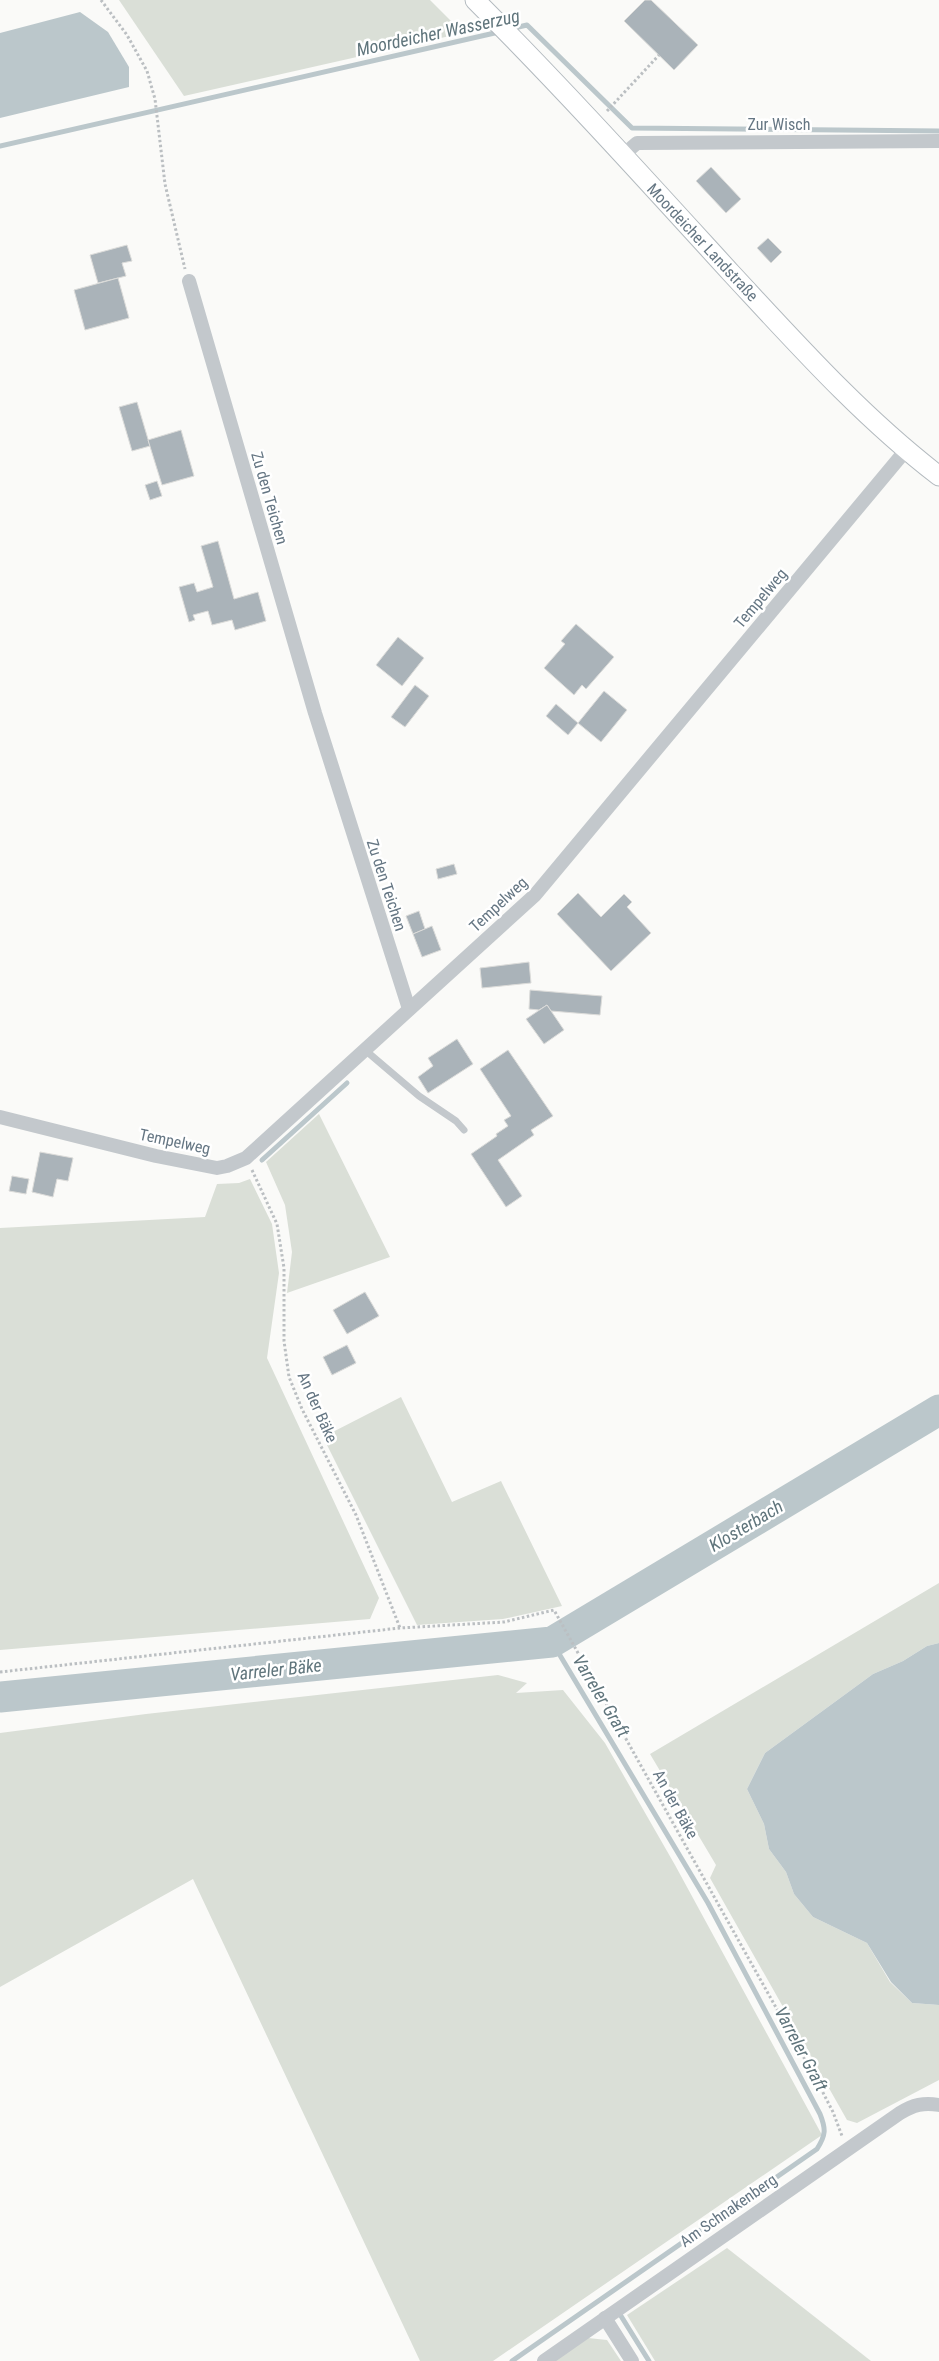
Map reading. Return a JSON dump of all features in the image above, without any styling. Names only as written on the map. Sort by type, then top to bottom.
[{"type":"main road","name":"Moordeicher Landstraße","points":[[475,0],[623,155],[771,316],[843,390],[906,450],[939,476]]},
{"type":"street","name":"Zur Wisch","points":[[623,155],[637,143],[939,141]]},
{"type":"street","name":"Zu den Teichen","points":[[189,281],[315,713],[409,1009]]},
{"type":"street","name":"Tempelweg","points":[[0,1117],[156,1156],[217,1168],[246,1158],[535,895],[906,450]]},
{"type":"street","name":"Am Schnakenberg","points":[[544,2361],[910,2107],[928,2103],[939,2105]]},
{"type":"street","points":[[605,2318],[632,2361]]},
{"type":"lane","points":[[364,1050],[419,1096],[456,1121],[464,1130]]},
{"type":"path","points":[[101,0],[127,35],[147,71],[155,99],[165,184],[189,281]]},
{"type":"path","points":[[605,113],[659,55]]},
{"type":"path","name":"An der Bäke","points":[[246,1158],[278,1224],[284,1268],[285,1359],[292,1386],[356,1514],[400,1628]]},
{"type":"path","name":"An der Bäke","points":[[0,1672],[400,1628],[504,1622],[554,1610],[817,2081],[833,2112],[847,2149]]},
{"type":"shaded area","points":[[119,0],[430,0],[463,33],[184,96]]},
{"type":"shaded area","points":[[80,12],[108,32],[129,67],[129,87],[0,118],[0,33]]},
{"type":"shaded area","points":[[319,1114],[390,1257],[287,1293],[292,1252],[285,1205],[266,1162]]},
{"type":"shaded area","points":[[250,1179],[272,1224],[279,1273],[267,1358],[379,1598],[370,1619],[0,1650],[0,1228],[205,1217],[217,1184],[239,1183]]},
{"type":"shaded area","points":[[401,1397],[452,1502],[501,1481],[562,1606],[503,1619],[417,1625],[323,1437]]},
{"type":"shaded area","points":[[939,1583],[939,1643],[927,1646],[903,1661],[873,1674],[765,1753],[747,1789],[764,1824],[769,1849],[786,1872],[794,1894],[813,1917],[867,1943],[890,1982],[912,2003],[939,2005],[939,2080],[857,2123],[847,2120],[710,1878],[716,1865],[650,1754]]},
{"type":"shaded area","points":[[939,1643],[939,2005],[912,2003],[891,1982],[867,1943],[813,1917],[794,1894],[786,1872],[769,1849],[764,1824],[747,1789],[765,1753],[873,1674],[903,1661],[927,1646]]},
{"type":"shaded area","points":[[498,1675],[527,1683],[516,1693],[563,1690],[605,1743],[675,1865],[822,2135],[493,2361],[420,2361],[193,1879],[0,1987],[0,1733],[146,1714]]},
{"type":"shaded area","points":[[727,2248],[871,2361],[655,2361],[627,2315]]},
{"type":"shaded area","points":[[588,2338],[607,2340],[621,2361],[554,2361]]},
{"type":"building","points":[[645,0],[651,0],[698,45],[674,70],[624,21]]},
{"type":"building","points":[[711,167],[741,199],[726,213],[696,181]]},
{"type":"building","points":[[768,238],[782,252],[771,263],[757,248]]},
{"type":"building","points":[[127,245],[132,261],[122,263],[126,276],[98,283],[90,255]]},
{"type":"building","points":[[118,278],[129,318],[85,330],[74,290]]},
{"type":"building","points":[[137,402],[150,446],[132,451],[119,407]]},
{"type":"building","points":[[181,430],[194,476],[162,485],[148,440]]},
{"type":"building","points":[[157,481],[162,496],[150,500],[145,485]]},
{"type":"building","points":[[218,541],[234,599],[258,592],[266,621],[235,630],[232,620],[212,625],[208,611],[193,615],[195,620],[189,622],[179,587],[194,583],[197,592],[213,587],[201,546]]},
{"type":"building","points":[[576,624],[614,657],[586,689],[582,685],[574,695],[544,668],[565,644],[561,641]]},
{"type":"building","points":[[398,637],[424,658],[402,686],[376,665]]},
{"type":"building","points":[[415,685],[429,696],[405,727],[391,717]]},
{"type":"building","points":[[604,691],[627,710],[601,742],[578,723]]},
{"type":"building","points":[[556,704],[578,723],[568,735],[546,716]]},
{"type":"building","points":[[454,864],[457,874],[438,879],[436,869]]},
{"type":"building","points":[[578,893],[601,917],[624,894],[632,902],[627,907],[651,933],[611,971],[557,914]]},
{"type":"building","points":[[419,911],[425,929],[413,934],[406,916]]},
{"type":"building","points":[[432,926],[441,950],[422,957],[413,934]]},
{"type":"building","points":[[529,962],[531,983],[482,988],[480,968]]},
{"type":"building","points":[[530,990],[602,996],[600,1015],[551,1011],[547,1005],[539,1010],[529,1009]]},
{"type":"building","points":[[547,1005],[564,1030],[544,1044],[526,1019]]},
{"type":"building","points":[[457,1039],[473,1064],[428,1093],[418,1077],[433,1066],[428,1058]]},
{"type":"building","points":[[508,1050],[553,1116],[531,1130],[534,1135],[498,1160],[522,1196],[506,1207],[471,1154],[508,1126],[504,1120],[511,1116],[480,1069]]},
{"type":"building","points":[[40,1152],[73,1158],[68,1181],[57,1179],[53,1197],[32,1192]]},
{"type":"building","points":[[12,1176],[29,1179],[26,1194],[9,1191]]},
{"type":"building","points":[[365,1292],[379,1316],[347,1334],[333,1310]]},
{"type":"building","points":[[347,1345],[356,1363],[332,1375],[323,1357]]},
{"type":"waterway","name":"Moordeicher Wasserzug","points":[[510,29],[527,25],[632,128],[939,131]]},
{"type":"waterway","name":"Moordeicher Wasserzug","points":[[0,146],[499,32]]},
{"type":"waterway","points":[[262,1160],[347,1083]]},
{"type":"waterway","name":"Varreler Bäke","points":[[0,1697],[552,1642],[939,1410]]},
{"type":"waterway","name":"Varreler Graft","points":[[512,2361],[817,2149],[824,2132],[820,2114],[708,1903],[552,1642]]},
{"type":"waterway","points":[[621,2316],[649,2361]]},
{"type":"water label","name":"Klosterbach","points":[[746,1526]]}]
